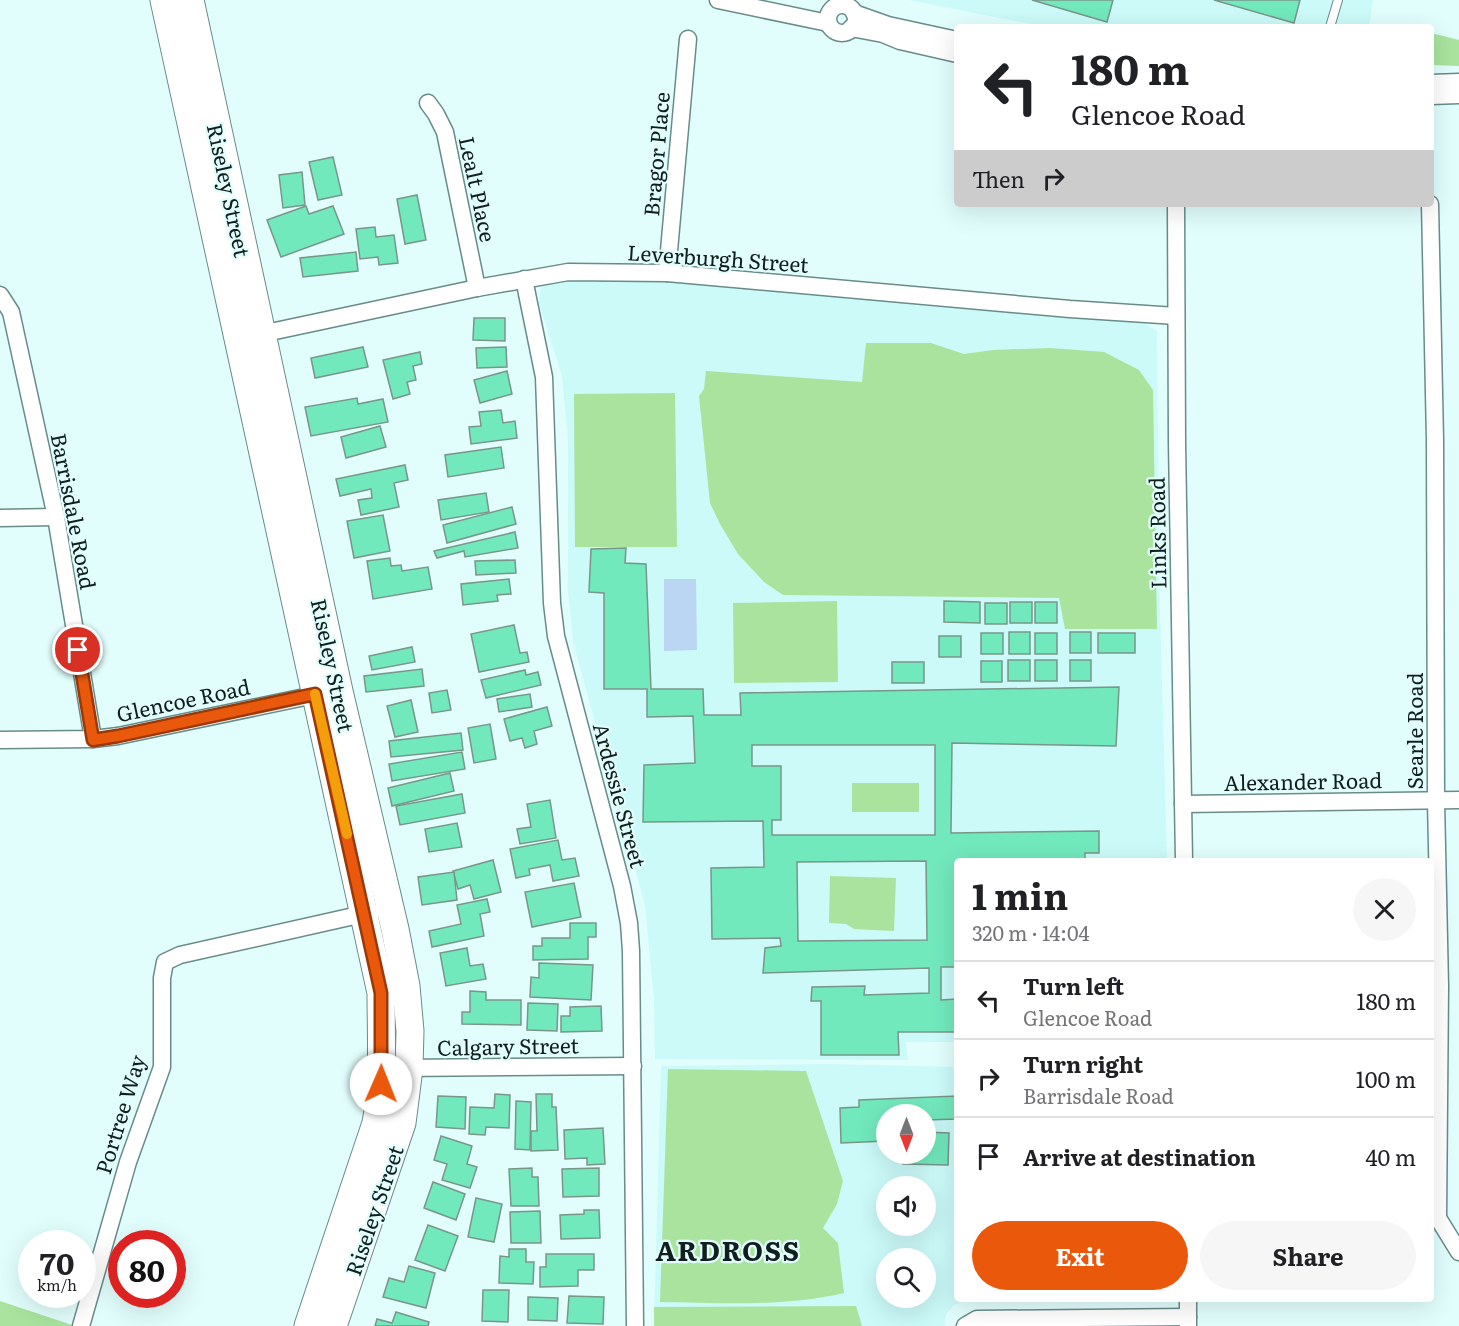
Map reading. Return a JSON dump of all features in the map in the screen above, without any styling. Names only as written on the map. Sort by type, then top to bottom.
[{"type":"highway","name":"Riseley Street","points":[[164,0],[378,912],[381,993],[396,1068],[402,1122],[333,1326]]},
{"type":"highway","name":"Riseley Street","points":[[190,0],[261,334],[327,693]]},
{"type":"highway","name":"Riseley Street","points":[[308,1326],[376,1123],[380,1101],[396,1068]]},
{"type":"street","points":[[718,0],[832,10],[843,5],[883,34],[900,41],[954,53]]},
{"type":"street","points":[[776,0],[832,10]]},
{"type":"street","points":[[832,10],[837,32],[843,32],[853,13]]},
{"type":"street","points":[[853,13],[888,25],[954,39]]},
{"type":"street","name":"Bragor Place","points":[[667,273],[688,39]]},
{"type":"street","points":[[1434,83],[1459,82]]},
{"type":"street","points":[[1434,96],[1459,95]]},
{"type":"street","name":"Lealt Place","points":[[428,103],[445,132],[477,288]]},
{"type":"street","name":"Links Road","points":[[1176,207],[1184,858]]},
{"type":"street","name":"Searle Road","points":[[1430,207],[1435,440],[1436,801],[1440,986],[1438,1218],[1459,1252]]},
{"type":"street","name":"Leverburgh Street","points":[[261,334],[477,288],[568,272],[667,273],[1070,309],[1176,316]]},
{"type":"street","name":"Ardessie Street","points":[[524,279],[544,377],[553,618],[626,904],[631,951],[635,1326]]},
{"type":"street","name":"Barrisdale Road","points":[[0,296],[11,312],[56,517],[93,740]]},
{"type":"street","points":[[0,518],[56,517]]},
{"type":"street","name":"Glencoe Road","points":[[0,740],[93,740],[327,693]]},
{"type":"street","name":"Alexander Road","points":[[1183,804],[1459,800]]},
{"type":"street","name":"Portree Way","points":[[81,1326],[128,1162],[162,1067],[162,978],[165,962],[180,954],[378,912]]},
{"type":"street","name":"Calgary Street","points":[[396,1068],[633,1066]]},
{"type":"street","points":[[965,1326],[977,1319],[1188,1322],[1188,1302]]},
{"type":"lane","points":[[1331,24],[1338,0]]},
{"type":"shaded area","points":[[909,0],[1373,0],[1369,24],[1030,24]]},
{"type":"shaded area","points":[[568,272],[1141,321],[1157,331],[1160,613],[1167,858],[954,858],[954,1042],[906,1042],[908,1060],[655,1059],[654,1000],[645,905],[573,642],[568,590],[568,439],[562,376],[539,303],[541,287],[551,278]]},
{"type":"shaded area","points":[[664,579],[696,579],[697,650],[664,651]]},
{"type":"shaded area","points":[[829,1064],[954,1067],[954,1302],[962,1302],[954,1305],[946,1315],[945,1326],[654,1326],[661,1066]]},
{"type":"green space","points":[[1434,34],[1459,40],[1459,66],[1434,65]]},
{"type":"green space","points":[[866,343],[931,343],[964,354],[993,350],[1050,348],[1104,352],[1139,370],[1153,390],[1157,629],[1065,629],[1059,598],[783,595],[764,582],[738,554],[710,503],[699,396],[704,389],[706,371],[862,382]]},
{"type":"green space","points":[[675,393],[677,547],[575,547],[574,394]]},
{"type":"green space","points":[[837,601],[838,682],[734,683],[733,603]]},
{"type":"green space","points":[[852,783],[919,783],[919,812],[852,812]]},
{"type":"green space","points":[[830,876],[896,878],[894,931],[854,929],[846,924],[829,923]]},
{"type":"green space","points":[[668,1069],[806,1071],[843,1181],[837,1204],[823,1228],[838,1243],[844,1293],[776,1302],[660,1302]]},
{"type":"green space","points":[[0,1301],[75,1326],[0,1326]]},
{"type":"green space","points":[[856,1306],[862,1326],[654,1326],[654,1307]]},
{"type":"building","points":[[1032,0],[1113,0],[1107,22]]},
{"type":"building","points":[[1214,0],[1300,0],[1294,23]]},
{"type":"building","points":[[333,157],[342,195],[318,200],[309,162]]},
{"type":"building","points":[[302,172],[305,205],[283,208],[279,175]]},
{"type":"building","points":[[417,195],[426,240],[405,244],[397,199]]},
{"type":"building","points":[[306,206],[309,214],[333,206],[344,234],[281,257],[267,220]]},
{"type":"building","points":[[375,227],[376,237],[394,235],[398,263],[379,265],[378,257],[360,259],[356,229]]},
{"type":"building","points":[[356,252],[358,271],[303,277],[300,258]]},
{"type":"building","points":[[474,318],[505,318],[505,341],[473,340]]},
{"type":"building","points":[[363,347],[368,367],[315,378],[311,358]]},
{"type":"building","points":[[506,347],[507,367],[477,368],[476,348]]},
{"type":"building","points":[[420,352],[422,364],[413,366],[416,380],[407,382],[410,394],[393,399],[383,360]]},
{"type":"building","points":[[507,371],[512,394],[480,403],[474,380]]},
{"type":"building","points":[[357,398],[358,404],[383,399],[388,422],[311,436],[305,407]]},
{"type":"building","points":[[501,410],[503,423],[515,421],[517,438],[471,444],[469,427],[481,426],[479,412]]},
{"type":"building","points":[[380,426],[386,447],[346,458],[341,437]]},
{"type":"building","points":[[501,447],[504,468],[448,477],[445,455]]},
{"type":"building","points":[[405,465],[408,480],[394,483],[399,507],[361,515],[358,500],[372,498],[371,489],[340,496],[336,479]]},
{"type":"building","points":[[486,493],[489,512],[441,520],[438,500]]},
{"type":"building","points":[[512,507],[516,524],[447,543],[443,525]]},
{"type":"building","points":[[383,515],[390,551],[354,558],[347,521]]},
{"type":"building","points":[[515,532],[518,548],[465,557],[464,551],[437,558],[434,551]]},
{"type":"building","points":[[626,548],[625,563],[646,564],[651,689],[703,689],[704,715],[741,715],[740,693],[1119,687],[1116,746],[952,743],[951,833],[1099,831],[1099,853],[1085,853],[1085,858],[954,858],[954,967],[941,967],[941,1000],[954,999],[954,1032],[898,1032],[899,1055],[821,1055],[821,1001],[811,1001],[812,987],[865,986],[864,995],[929,993],[929,968],[763,973],[765,948],[781,946],[780,938],[712,939],[711,868],[764,867],[763,821],[643,822],[644,765],[695,763],[693,716],[647,717],[647,689],[604,689],[604,593],[589,592],[591,549]],"holes":[[[752,745],[935,745],[935,835],[772,835],[772,820],[781,820],[781,766],[752,766]],[[926,861],[927,940],[798,941],[797,862]]]},
{"type":"building","points":[[390,558],[391,566],[401,565],[402,571],[428,567],[432,589],[373,599],[367,561]]},
{"type":"building","points":[[515,560],[516,573],[476,575],[475,561]]},
{"type":"building","points":[[509,579],[511,594],[497,595],[498,601],[463,605],[461,584]]},
{"type":"building","points":[[944,601],[980,602],[980,623],[944,622]]},
{"type":"building","points":[[1010,602],[1032,602],[1032,623],[1010,623]]},
{"type":"building","points":[[1035,602],[1057,602],[1057,623],[1035,623]]},
{"type":"building","points":[[985,603],[1007,603],[1007,624],[985,624]]},
{"type":"building","points":[[514,625],[520,653],[527,652],[529,662],[479,672],[471,634]]},
{"type":"building","points":[[1009,632],[1030,632],[1030,654],[1009,654]]},
{"type":"building","points":[[1070,632],[1091,632],[1091,653],[1070,653]]},
{"type":"building","points":[[981,633],[1003,633],[1003,654],[981,654]]},
{"type":"building","points":[[1035,633],[1057,633],[1057,654],[1035,654]]},
{"type":"building","points":[[1098,633],[1135,633],[1135,653],[1098,653]]},
{"type":"building","points":[[939,636],[961,636],[961,657],[939,657]]},
{"type":"building","points":[[412,647],[415,662],[372,670],[369,656]]},
{"type":"building","points":[[1008,660],[1030,660],[1030,681],[1008,681]]},
{"type":"building","points":[[1035,660],[1057,660],[1057,681],[1035,681]]},
{"type":"building","points":[[1070,660],[1091,660],[1091,681],[1070,681]]},
{"type":"building","points":[[981,661],[1002,661],[1002,682],[981,682]]},
{"type":"building","points":[[892,662],[924,662],[924,683],[892,683]]},
{"type":"building","points":[[422,669],[424,686],[366,692],[364,676]]},
{"type":"building","points":[[525,670],[526,675],[538,672],[541,685],[486,698],[481,680]]},
{"type":"building","points":[[447,690],[451,710],[432,713],[429,693]]},
{"type":"building","points":[[530,694],[532,707],[499,712],[497,699]]},
{"type":"building","points":[[411,700],[418,732],[395,737],[387,706]]},
{"type":"building","points":[[547,707],[552,726],[534,731],[537,744],[525,748],[522,738],[510,741],[504,719]]},
{"type":"building","points":[[490,724],[496,759],[474,763],[468,728]]},
{"type":"building","points":[[461,733],[463,750],[391,757],[389,741]]},
{"type":"building","points":[[462,752],[465,769],[392,781],[389,764]]},
{"type":"building","points":[[450,773],[454,791],[392,806],[388,788]]},
{"type":"building","points":[[462,794],[465,813],[400,825],[396,806]]},
{"type":"building","points":[[550,800],[556,838],[520,844],[517,829],[531,827],[527,804]]},
{"type":"building","points":[[457,823],[462,847],[429,852],[425,829]]},
{"type":"building","points":[[558,840],[562,860],[575,858],[579,876],[553,881],[550,865],[529,869],[530,875],[516,878],[510,849]]},
{"type":"building","points":[[493,860],[501,892],[474,899],[470,885],[458,889],[453,871]]},
{"type":"building","points":[[454,872],[457,900],[422,905],[418,877]]},
{"type":"building","points":[[574,883],[581,917],[532,927],[525,892]]},
{"type":"building","points":[[487,899],[490,912],[480,914],[484,936],[432,947],[429,931],[461,924],[457,905]]},
{"type":"building","points":[[570,923],[596,923],[596,937],[588,937],[588,959],[533,960],[533,946],[542,946],[542,938],[570,938]]},
{"type":"building","points":[[467,948],[470,966],[483,964],[486,979],[446,986],[440,953]]},
{"type":"building","points":[[539,963],[593,965],[591,1000],[530,997],[531,977],[539,978]]},
{"type":"building","points":[[470,991],[486,992],[486,1000],[521,1000],[521,1025],[462,1024],[462,1012],[470,1012]]},
{"type":"building","points":[[528,1003],[558,1004],[557,1031],[527,1030]]},
{"type":"building","points":[[601,1006],[602,1031],[561,1032],[561,1016],[570,1016],[570,1007]]},
{"type":"building","points":[[495,1094],[510,1095],[509,1128],[486,1127],[485,1135],[469,1134],[470,1107],[494,1108]]},
{"type":"building","points":[[536,1094],[552,1094],[552,1107],[556,1107],[558,1150],[531,1151],[531,1131],[537,1131]]},
{"type":"building","points":[[438,1096],[466,1097],[465,1129],[436,1127]]},
{"type":"building","points":[[954,1096],[954,1119],[936,1120],[936,1104],[876,1104],[876,1141],[841,1143],[840,1108],[859,1107],[859,1100]]},
{"type":"building","points":[[516,1101],[531,1102],[530,1150],[515,1149]]},
{"type":"building","points":[[603,1128],[605,1164],[587,1165],[587,1158],[565,1159],[564,1130]]},
{"type":"building","points":[[936,1132],[949,1133],[948,1165],[903,1164],[936,1164]]},
{"type":"building","points":[[441,1136],[472,1146],[467,1164],[477,1167],[470,1188],[442,1180],[447,1164],[434,1160]]},
{"type":"building","points":[[532,1168],[532,1177],[538,1177],[539,1206],[511,1206],[509,1169]]},
{"type":"building","points":[[599,1168],[599,1196],[563,1197],[562,1169]]},
{"type":"building","points":[[433,1182],[465,1194],[456,1220],[424,1208]]},
{"type":"building","points":[[476,1198],[502,1204],[494,1242],[468,1237]]},
{"type":"building","points":[[584,1210],[599,1210],[600,1238],[561,1239],[560,1215],[584,1214]]},
{"type":"building","points":[[540,1211],[541,1243],[511,1243],[510,1212]]},
{"type":"building","points":[[428,1225],[458,1236],[445,1271],[415,1260]]},
{"type":"building","points":[[509,1249],[526,1249],[526,1262],[534,1262],[533,1284],[499,1283],[500,1256],[509,1257]]},
{"type":"building","points":[[546,1254],[594,1254],[594,1270],[578,1270],[578,1286],[540,1287],[540,1267],[546,1267]]},
{"type":"building","points":[[409,1266],[435,1273],[426,1308],[383,1297],[389,1278],[404,1282]]},
{"type":"building","points":[[483,1290],[509,1290],[508,1322],[482,1321]]},
{"type":"building","points":[[569,1296],[604,1297],[603,1324],[567,1323]]},
{"type":"building","points":[[528,1297],[558,1298],[557,1321],[528,1320]]},
{"type":"building","points":[[396,1312],[429,1322],[428,1326],[375,1326],[377,1319],[392,1323]]},
{"type":"slow traffic","points":[[315,694],[347,834]]},
{"type":"district","name":"ARDROSS","points":[[728,1249]]},
{"type":"route","points":[[78,650],[93,740],[315,694],[381,993],[383,1068],[381,1084]]}]
